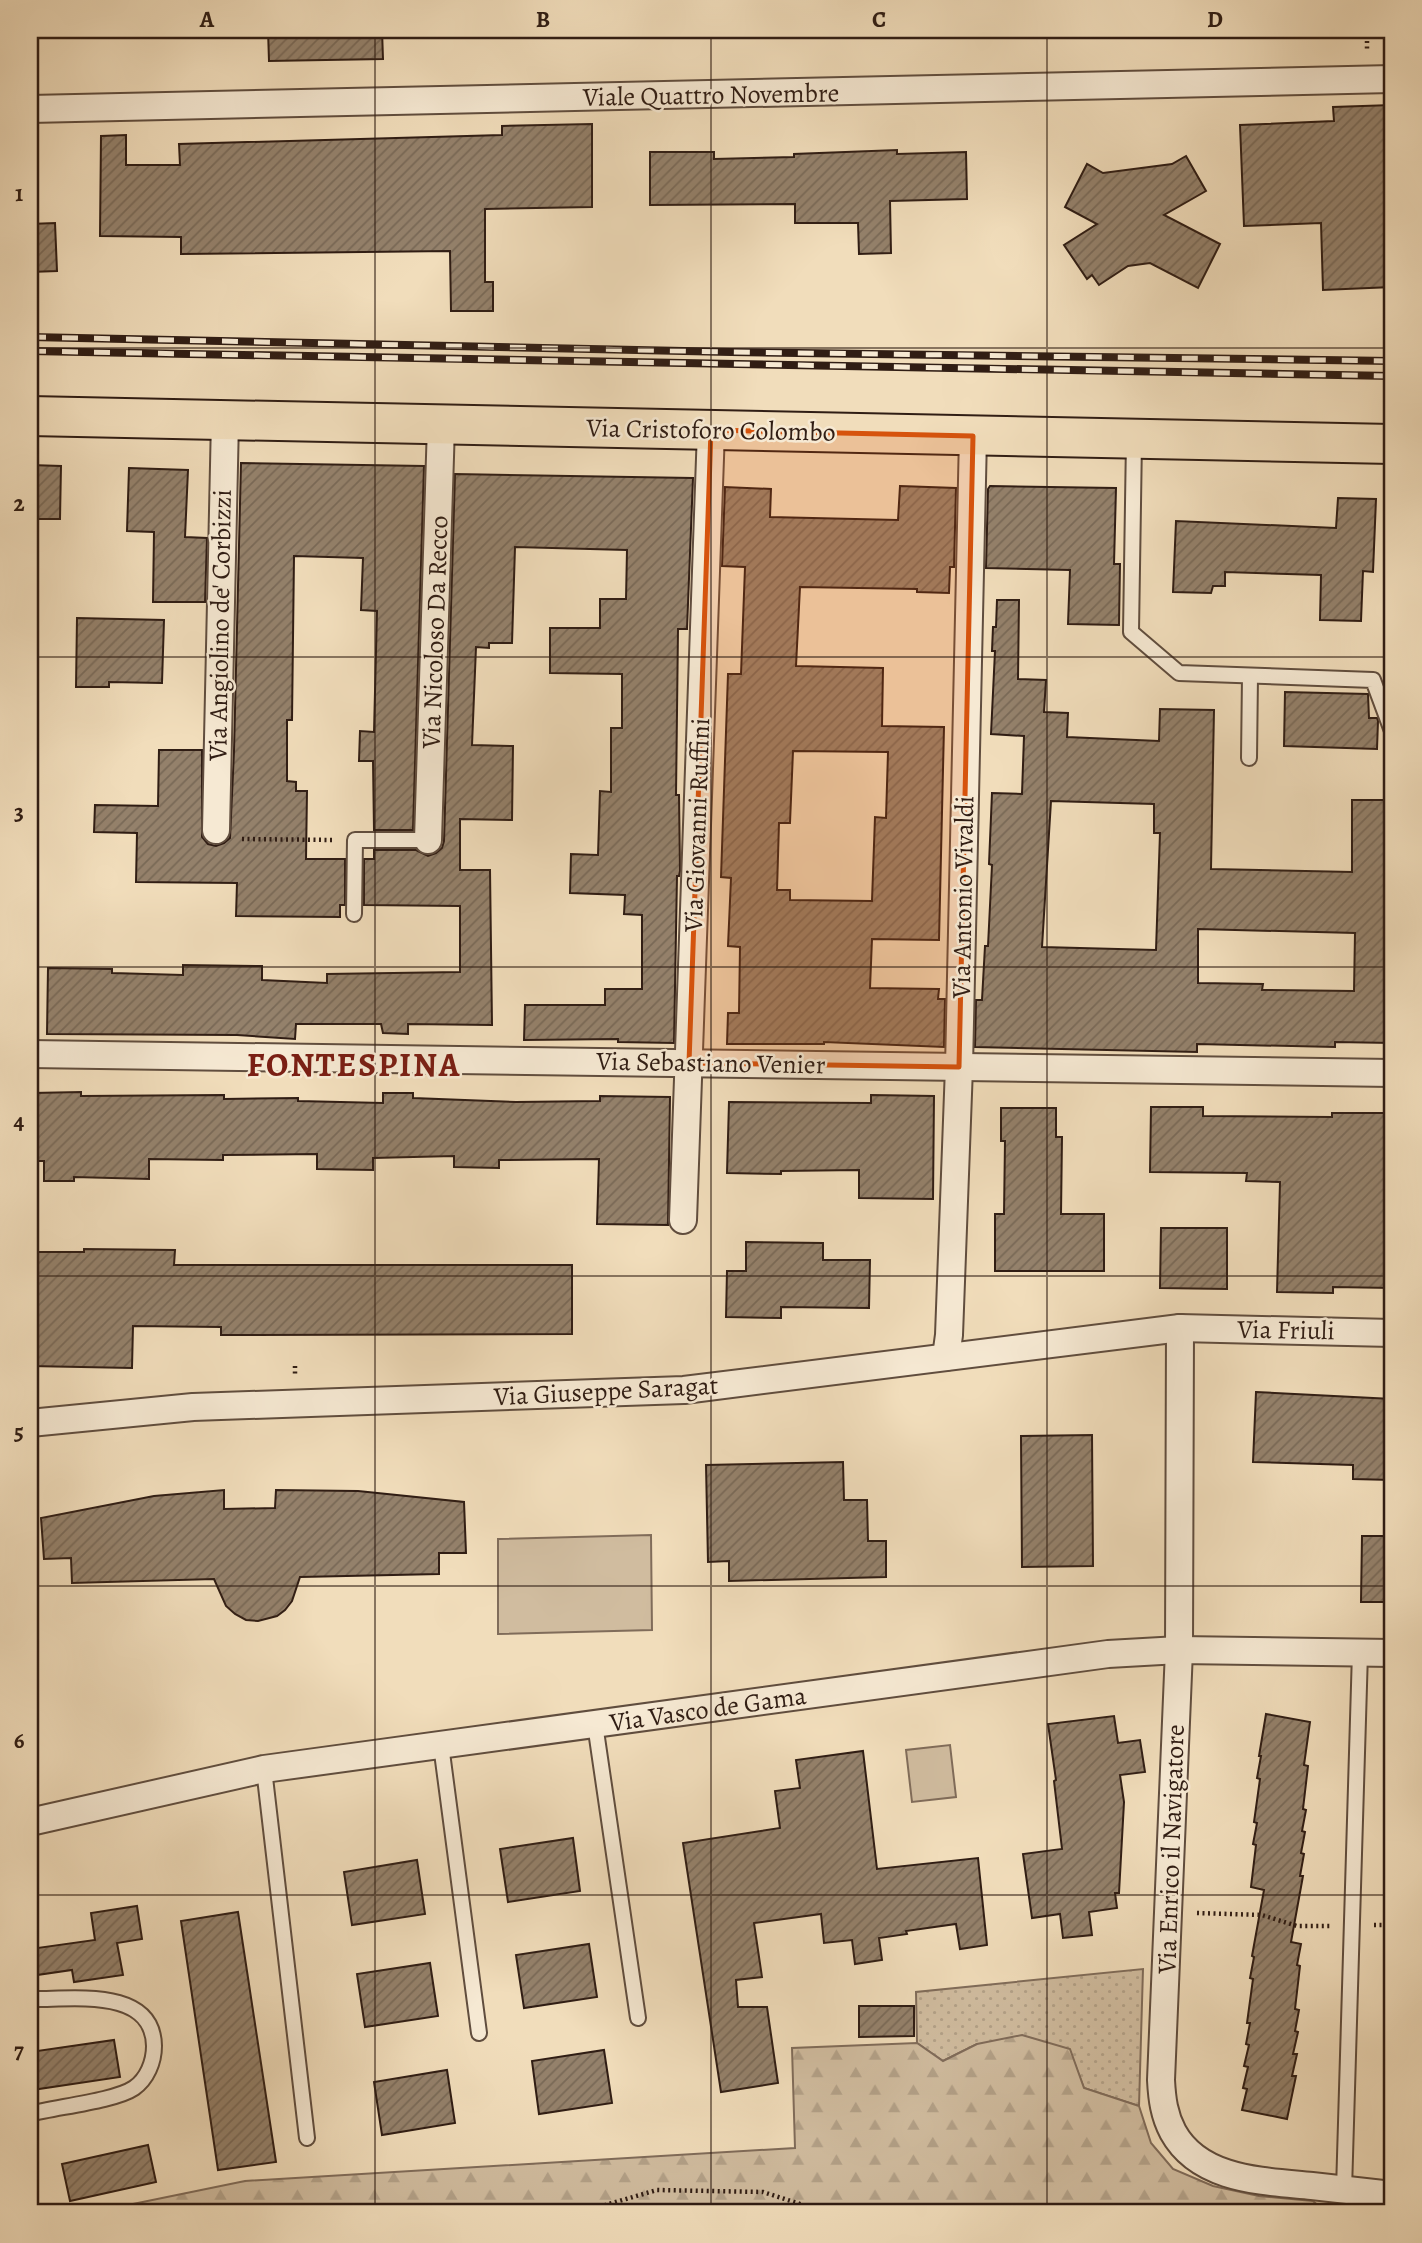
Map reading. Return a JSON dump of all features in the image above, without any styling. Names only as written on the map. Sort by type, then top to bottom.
[{"type":"main road","name":"Via Cristoforo Colombo","points":[[30,416],[1392,444]]},
{"type":"street","name":"Viale Quattro Novembre","points":[[30,109],[1392,79]]},
{"type":"street","name":"Via Angiolino de' Corbizzi","points":[[223,835],[225,420]]},
{"type":"street","name":"Via Nicoloso Da Recco","points":[[428,840],[441,425]]},
{"type":"street","name":"Via Giovanni Ruffini","points":[[683,1220],[711,430]]},
{"type":"street","name":"Via Antonio Vivaldi","points":[[946,1357],[959,1067],[973,436]]},
{"type":"street","name":"Via Sebastiano Venier","points":[[30,1054],[1392,1073]]},
{"type":"street","name":"Via Giuseppe Saragat","points":[[30,1423],[193,1406],[684,1390],[1180,1328]]},
{"type":"street","name":"Via Friuli","points":[[1180,1328],[1392,1333]]},
{"type":"street","name":"Via Enrico il Navigatore","points":[[1180,1328],[1179,1650],[1161,2080],[1163,2110],[1174,2134],[1192,2154],[1219,2171],[1251,2180],[1392,2195]]},
{"type":"street","name":"Via Vasco de Gama","points":[[30,1822],[264,1769],[1108,1654],[1179,1650],[1392,1653]]},
{"type":"lane","points":[[1134,439],[1131,632],[1179,673],[1373,680],[1392,732]]},
{"type":"lane","points":[[1249,758],[1250,676]]},
{"type":"lane","points":[[354,914],[355,840],[428,840]]},
{"type":"lane","points":[[1344,2190],[1360,1652]]},
{"type":"lane","points":[[595,1724],[638,2018]]},
{"type":"lane","points":[[441,1745],[479,2033]]},
{"type":"lane","points":[[264,1769],[307,2138]]},
{"type":"lane","points":[[30,2000],[112,2000],[128,2005],[141,2015],[150,2029],[154,2045],[149,2069],[133,2088],[118,2095],[30,2114]]},
{"type":"path","points":[[1367,30],[1367,52]]},
{"type":"path","points":[[223,835],[355,840]]},
{"type":"path","points":[[1168,1912],[1262,1915],[1297,1926],[1392,1925]]},
{"type":"path","points":[[578,2213],[657,2190],[763,2192],[828,2213]]},
{"type":"highlighted area","points":[[711,430],[973,436],[959,1067],[689,1063]]},
{"type":"green space","points":[[1392,531],[1392,684],[1385,665]]},
{"type":"green space","points":[[651,1535],[652,1630],[498,1634],[498,1539]]},
{"type":"green space","points":[[950,1745],[956,1797],[912,1802],[906,1750]]},
{"type":"green space","points":[[1143,1969],[1139,2106],[1084,2088],[1069,2049],[977,2044],[943,2061],[917,2043],[916,1992]]},
{"type":"green space","points":[[1022,2035],[1070,2049],[1084,2088],[1139,2106],[1151,2143],[1173,2169],[1213,2186],[1259,2196],[1313,2201],[1322,2209],[1328,2210],[1327,2213],[89,2213],[245,2181],[795,2148],[792,2048],[917,2043],[943,2061],[977,2044]]},
{"type":"green space","points":[[1358,2206],[1392,2210],[1392,2213],[1356,2213]]},
{"type":"building","points":[[268,30],[382,30],[383,59],[269,61]]},
{"type":"building","points":[[1392,105],[1392,287],[1323,290],[1321,223],[1244,226],[1240,125],[1334,121],[1333,107]]},
{"type":"building","points":[[592,124],[592,207],[485,209],[485,282],[493,282],[493,311],[451,311],[450,251],[181,254],[181,237],[100,236],[101,136],[126,135],[126,165],[180,165],[179,144],[502,135],[502,126]]},
{"type":"building","points":[[897,150],[897,154],[966,152],[967,199],[890,201],[891,253],[859,254],[858,223],[795,223],[795,204],[650,205],[650,152],[714,152],[714,159]]},
{"type":"building","points":[[1186,156],[1206,191],[1164,215],[1220,244],[1198,288],[1150,263],[1128,266],[1099,285],[1092,275],[1087,279],[1064,245],[1097,224],[1065,207],[1087,164],[1103,173],[1172,164]]},
{"type":"building","points":[[55,223],[57,271],[30,272],[30,224]]},
{"type":"building","points":[[241,463],[424,466],[413,830],[374,830],[373,761],[359,761],[360,731],[374,732],[377,611],[361,610],[363,558],[294,556],[292,720],[287,720],[287,781],[296,782],[296,791],[307,791],[306,859],[345,859],[345,905],[340,905],[340,917],[236,916],[237,883],[136,882],[137,833],[94,832],[95,805],[158,806],[159,750],[202,750],[202,837],[208,844],[216,846],[230,838]]},
{"type":"building","points":[[30,465],[61,466],[60,519],[30,519]]},
{"type":"building","points":[[129,468],[188,470],[185,537],[207,538],[205,602],[153,602],[154,532],[127,531]]},
{"type":"building","points":[[455,474],[693,478],[687,629],[678,629],[676,795],[679,795],[680,871],[677,876],[674,1043],[618,1042],[618,1039],[524,1040],[525,1005],[605,1005],[605,989],[642,989],[642,915],[624,914],[625,895],[570,893],[571,854],[598,855],[600,791],[611,792],[611,728],[622,728],[622,674],[550,673],[550,628],[600,628],[600,599],[626,599],[627,550],[515,547],[512,643],[489,643],[489,648],[476,647],[472,745],[513,746],[512,820],[460,819],[460,870],[490,870],[492,1025],[408,1024],[408,1034],[383,1033],[381,1024],[296,1024],[295,1039],[237,1035],[47,1034],[48,968],[112,969],[112,973],[183,975],[183,965],[262,966],[262,980],[327,983],[327,974],[460,972],[460,906],[364,905],[364,859],[374,859],[374,850],[416,850],[428,856],[442,848],[444,841]]},
{"type":"building","points":[[900,486],[956,488],[954,567],[950,567],[949,593],[917,592],[917,589],[800,587],[796,666],[883,668],[882,726],[944,727],[939,940],[872,939],[870,988],[939,989],[938,999],[945,999],[944,1047],[824,1042],[727,1044],[728,1013],[739,1013],[740,947],[728,946],[731,878],[721,877],[728,674],[741,674],[745,567],[722,566],[725,487],[771,489],[770,517],[898,520]],"holes":[[[793,751],[888,752],[886,818],[875,817],[872,901],[790,900],[790,890],[777,890],[779,823],[790,823]]]},
{"type":"building","points":[[990,486],[1116,488],[1114,564],[1120,564],[1119,625],[1068,624],[1070,570],[986,568]]},
{"type":"building","points":[[1338,498],[1376,499],[1373,572],[1363,571],[1361,621],[1320,620],[1321,575],[1225,572],[1225,586],[1213,586],[1211,593],[1173,592],[1176,521],[1336,528]]},
{"type":"building","points":[[997,600],[1019,600],[1018,679],[1046,680],[1044,712],[1068,713],[1067,737],[1159,741],[1160,709],[1214,710],[1211,869],[1352,872],[1352,800],[1392,800],[1392,1043],[1335,1042],[1335,1047],[1197,1044],[1197,1052],[975,1047],[976,1000],[982,1000],[985,946],[988,946],[992,793],[1022,794],[1024,736],[991,734],[995,651],[992,651],[993,627],[996,627]],"holes":[[[1051,801],[1154,804],[1154,833],[1160,833],[1156,950],[1042,947]],[[1198,929],[1355,933],[1354,991],[1262,990],[1263,984],[1198,983]]]},
{"type":"building","points":[[77,618],[164,620],[162,683],[109,682],[109,687],[76,687]]},
{"type":"building","points":[[1285,692],[1368,694],[1369,718],[1377,718],[1378,721],[1377,749],[1284,746]]},
{"type":"building","points":[[81,1092],[81,1096],[224,1095],[224,1099],[298,1098],[298,1101],[383,1103],[383,1093],[413,1093],[413,1098],[516,1102],[600,1101],[600,1096],[670,1097],[668,1225],[597,1224],[599,1159],[499,1160],[499,1168],[454,1167],[454,1156],[373,1158],[373,1170],[317,1169],[317,1154],[223,1155],[223,1160],[149,1159],[149,1179],[74,1177],[74,1181],[44,1181],[44,1161],[33,1161],[32,1093]]},
{"type":"building","points":[[871,1095],[934,1096],[933,1199],[859,1198],[859,1170],[781,1171],[781,1174],[727,1173],[729,1102],[871,1103]]},
{"type":"building","points":[[1151,1107],[1203,1107],[1203,1116],[1332,1117],[1332,1113],[1392,1113],[1392,1288],[1333,1287],[1333,1293],[1277,1292],[1280,1182],[1246,1181],[1247,1173],[1150,1172]]},
{"type":"building","points":[[1001,1108],[1056,1108],[1056,1137],[1062,1137],[1061,1214],[1104,1214],[1104,1271],[995,1271],[995,1214],[1004,1214],[1005,1141],[1001,1141]]},
{"type":"building","points":[[1161,1228],[1227,1228],[1227,1289],[1160,1288]]},
{"type":"building","points":[[746,1242],[823,1243],[823,1260],[870,1260],[869,1308],[781,1307],[781,1318],[726,1317],[727,1271],[746,1271]]},
{"type":"building","points":[[84,1249],[175,1250],[174,1265],[572,1265],[572,1334],[221,1335],[221,1327],[133,1326],[132,1368],[30,1366],[30,1252],[84,1252]]},
{"type":"building","points":[[1256,1392],[1392,1399],[1392,1480],[1353,1479],[1353,1465],[1253,1462]]},
{"type":"building","points":[[1092,1435],[1093,1566],[1022,1567],[1021,1436]]},
{"type":"building","points":[[843,1462],[844,1500],[867,1500],[868,1541],[886,1541],[886,1577],[729,1581],[729,1561],[708,1562],[706,1465]]},
{"type":"building","points":[[224,1490],[224,1509],[275,1508],[276,1490],[358,1491],[464,1502],[466,1553],[439,1553],[439,1574],[300,1577],[292,1601],[285,1610],[277,1616],[258,1621],[246,1620],[226,1606],[214,1579],[72,1583],[71,1558],[44,1559],[41,1518],[154,1496]]},
{"type":"building","points":[[1362,1536],[1392,1536],[1392,1602],[1361,1602]]},
{"type":"building","points":[[1266,1714],[1310,1722],[1304,1765],[1308,1766],[1302,1831],[1305,1832],[1301,1853],[1304,1854],[1300,1876],[1303,1876],[1291,1942],[1301,1944],[1295,2009],[1299,2010],[1295,2031],[1298,2032],[1293,2054],[1297,2054],[1292,2076],[1296,2076],[1287,2119],[1242,2110],[1247,2089],[1243,2088],[1248,2067],[1244,2066],[1249,2045],[1246,2044],[1253,1979],[1250,1978],[1252,1956],[1264,1890],[1251,1887],[1256,1845],[1253,1844],[1257,1823],[1254,1822],[1260,1779],[1257,1778]]},
{"type":"building","points":[[1114,1716],[1118,1743],[1140,1740],[1145,1772],[1120,1775],[1124,1802],[1119,1893],[1115,1893],[1117,1908],[1089,1912],[1092,1935],[1063,1938],[1060,1914],[1032,1918],[1023,1854],[1062,1849],[1048,1724]]},
{"type":"building","points":[[863,1751],[877,1869],[978,1858],[987,1945],[960,1949],[956,1924],[906,1931],[907,1934],[879,1938],[882,1960],[855,1964],[852,1940],[824,1943],[821,1914],[754,1923],[762,1977],[736,1980],[738,2007],[767,2007],[778,2083],[721,2092],[683,1843],[780,1828],[775,1791],[800,1788],[796,1760]]},
{"type":"building","points":[[573,1838],[580,1891],[508,1902],[500,1849]]},
{"type":"building","points":[[417,1860],[425,1914],[352,1925],[344,1872]]},
{"type":"building","points":[[137,1906],[142,1939],[117,1943],[123,1975],[74,1982],[72,1970],[30,1976],[30,1949],[95,1940],[91,1913]]},
{"type":"building","points":[[238,1912],[276,2162],[218,2170],[181,1921]]},
{"type":"building","points":[[589,1944],[597,1997],[524,2008],[516,1955]]},
{"type":"building","points":[[430,1963],[438,2016],[365,2027],[357,1974]]},
{"type":"building","points":[[859,2006],[914,2006],[914,2036],[859,2037]]},
{"type":"building","points":[[114,2040],[120,2077],[32,2090],[30,2052]]},
{"type":"building","points":[[604,2050],[612,2103],[539,2114],[532,2061]]},
{"type":"building","points":[[447,2070],[455,2123],[382,2135],[374,2082]]},
{"type":"building","points":[[148,2145],[156,2182],[70,2201],[62,2164]]},
{"type":"railway","points":[[30,337],[731,352],[1392,361]]},
{"type":"railway","points":[[30,351],[1392,376]]},
{"type":"district","name":"FONTESPINA","points":[[354,1064]]}]
